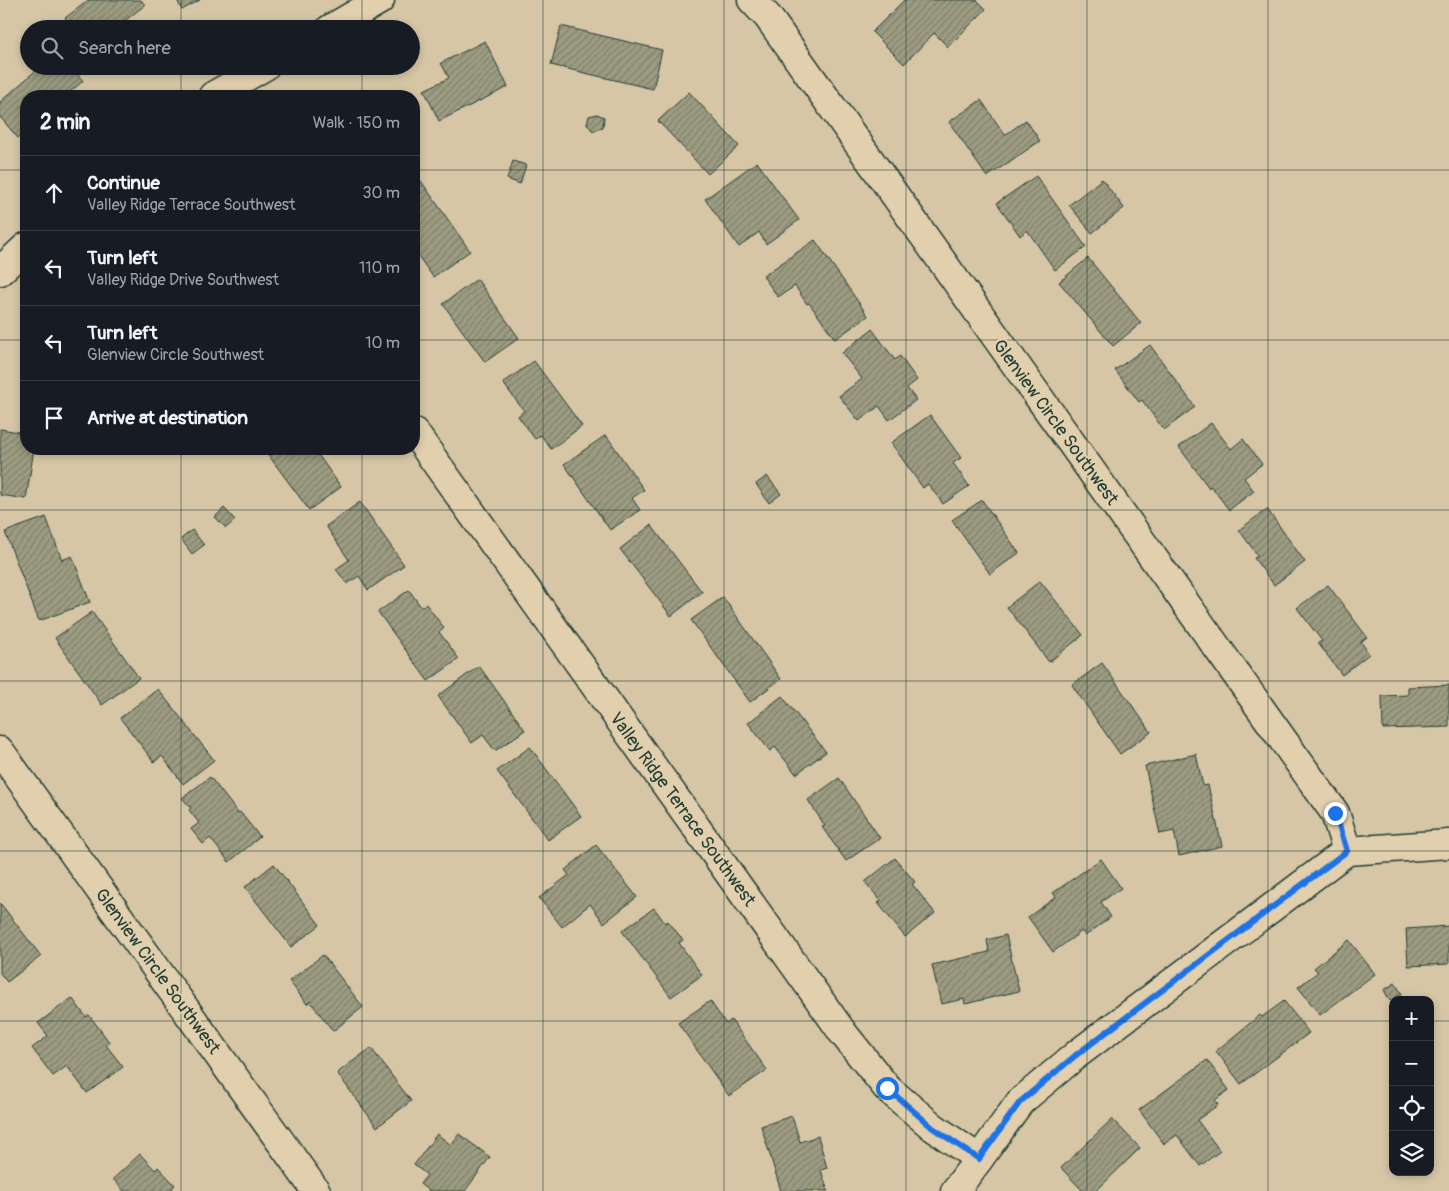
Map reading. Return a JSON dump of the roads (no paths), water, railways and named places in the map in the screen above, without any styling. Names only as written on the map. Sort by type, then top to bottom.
[{"type":"street","points":[[346,20],[380,0]]},
{"type":"street","name":"Glenview Circle Southwest","points":[[752,0],[773,26],[1335,813],[1347,851]]},
{"type":"street","points":[[223,90],[249,75]]},
{"type":"street","points":[[0,271],[20,253]]},
{"type":"street","name":"Valley Ridge Terrace Southwest","points":[[420,440],[842,1033],[887,1088],[933,1128],[979,1159]]},
{"type":"street","name":"Glenview Circle Southwest","points":[[0,751],[316,1191]]},
{"type":"street","points":[[954,1191],[1020,1102],[1076,1055],[1347,851],[1449,844]]}]
